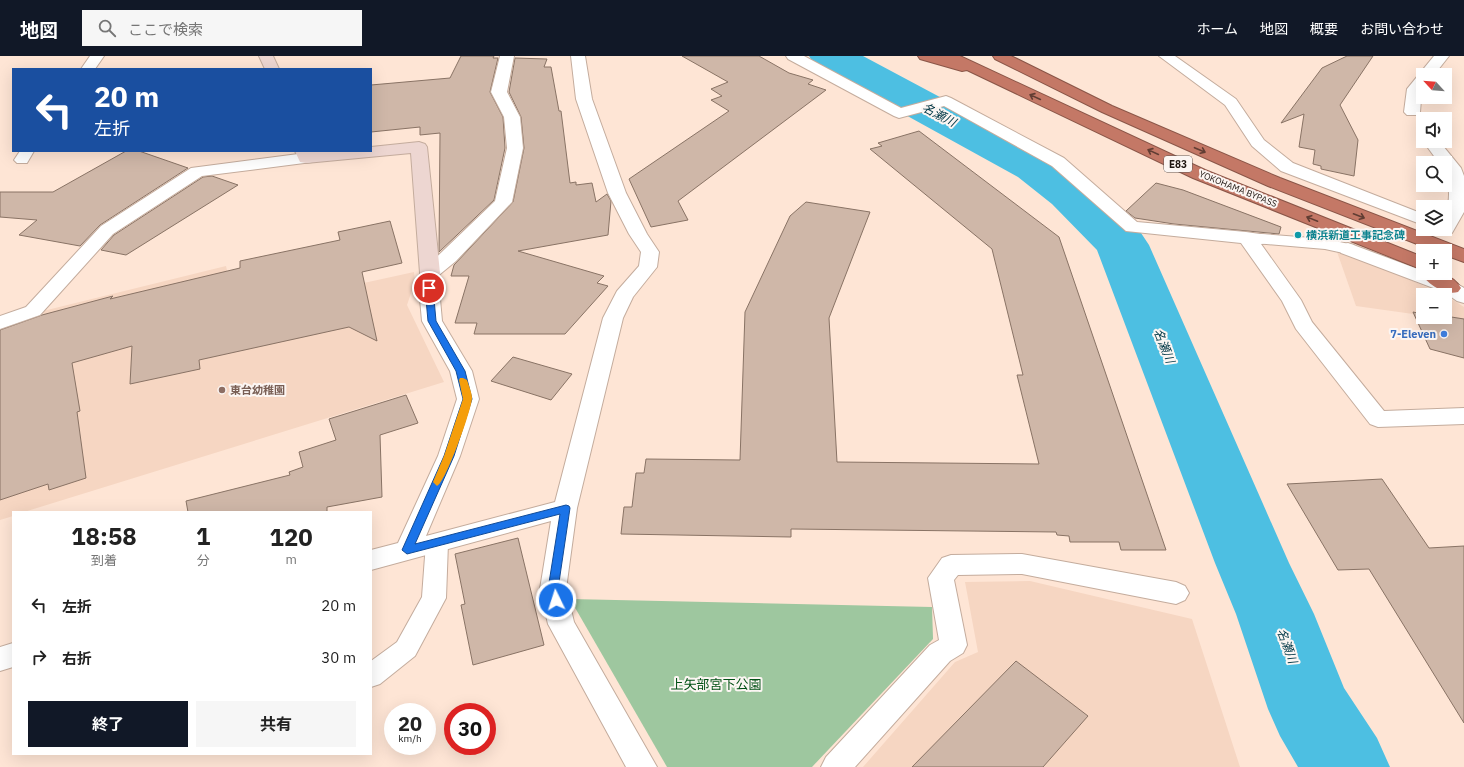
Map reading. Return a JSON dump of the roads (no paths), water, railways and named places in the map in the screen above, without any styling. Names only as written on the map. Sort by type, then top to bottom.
[{"type":"highway","points":[[925,56],[984,73]]},
{"type":"highway","name":"YOKOHAMA BYPASS","points":[[948,56],[1199,174],[1416,262]]},
{"type":"highway","name":"YOKOHAMA BYPASS","points":[[1000,56],[1107,110],[1274,182],[1464,256]]},
{"type":"highway","points":[[1026,56],[1107,110]]},
{"type":"highway","points":[[1348,249],[1416,263]]},
{"type":"highway","points":[[1447,280],[1456,284]]},
{"type":"street","points":[[266,56],[272,68]]},
{"type":"street","points":[[430,273],[449,257],[503,202],[515,148],[512,118],[499,92],[507,56]]},
{"type":"street","points":[[578,56],[584,99],[617,193],[638,234],[650,252],[648,267],[624,295],[613,318],[566,508],[553,589],[561,624],[642,767]]},
{"type":"street","points":[[793,56],[900,113],[946,101],[1058,162],[1132,227],[1254,238],[1291,300],[1303,324],[1378,419],[1464,416]]},
{"type":"street","points":[[1166,56],[1231,102],[1258,143],[1287,167],[1416,217]]},
{"type":"street","points":[[1432,68],[1442,56]]},
{"type":"street","points":[[1412,112],[1416,88]]},
{"type":"street","points":[[372,150],[419,147],[430,273],[429,288],[432,321],[461,371],[468,399],[449,456],[407,550]]},
{"type":"street","points":[[1437,148],[1455,172],[1458,193],[1457,209],[1452,217]]},
{"type":"street","points":[[0,323],[33,311],[107,230],[197,172],[304,155],[347,152]]},
{"type":"street","points":[[1452,231],[1464,235]]},
{"type":"street","points":[[1348,249],[1456,284]]},
{"type":"street","points":[[372,560],[566,508]]},
{"type":"street","points":[[836,767],[940,653],[953,645],[941,578],[951,565],[1022,564],[1084,578],[1176,593]]},
{"type":"street","points":[[0,659],[12,655]]},
{"type":"lane","points":[[89,68],[97,56]]},
{"type":"lane","points":[[1254,238],[1325,244],[1348,249]]},
{"type":"lane","points":[[372,675],[406,649],[434,598],[437,543]]},
{"type":"waterway","name":"名瀬川","points":[[830,56],[901,93],[1035,167],[1070,193],[1122,245],[1252,563],[1275,614],[1310,709],[1346,767]]},
{"type":"place","name":"横浜新道工事記念碑","points":[[1298,235]]},
{"type":"place","name":"7-Eleven","points":[[1444,334]]},
{"type":"place","name":"東台幼稚園","points":[[222,390]]},
{"type":"park label","name":"上矢部宮下公園","points":[[716,684]]}]
